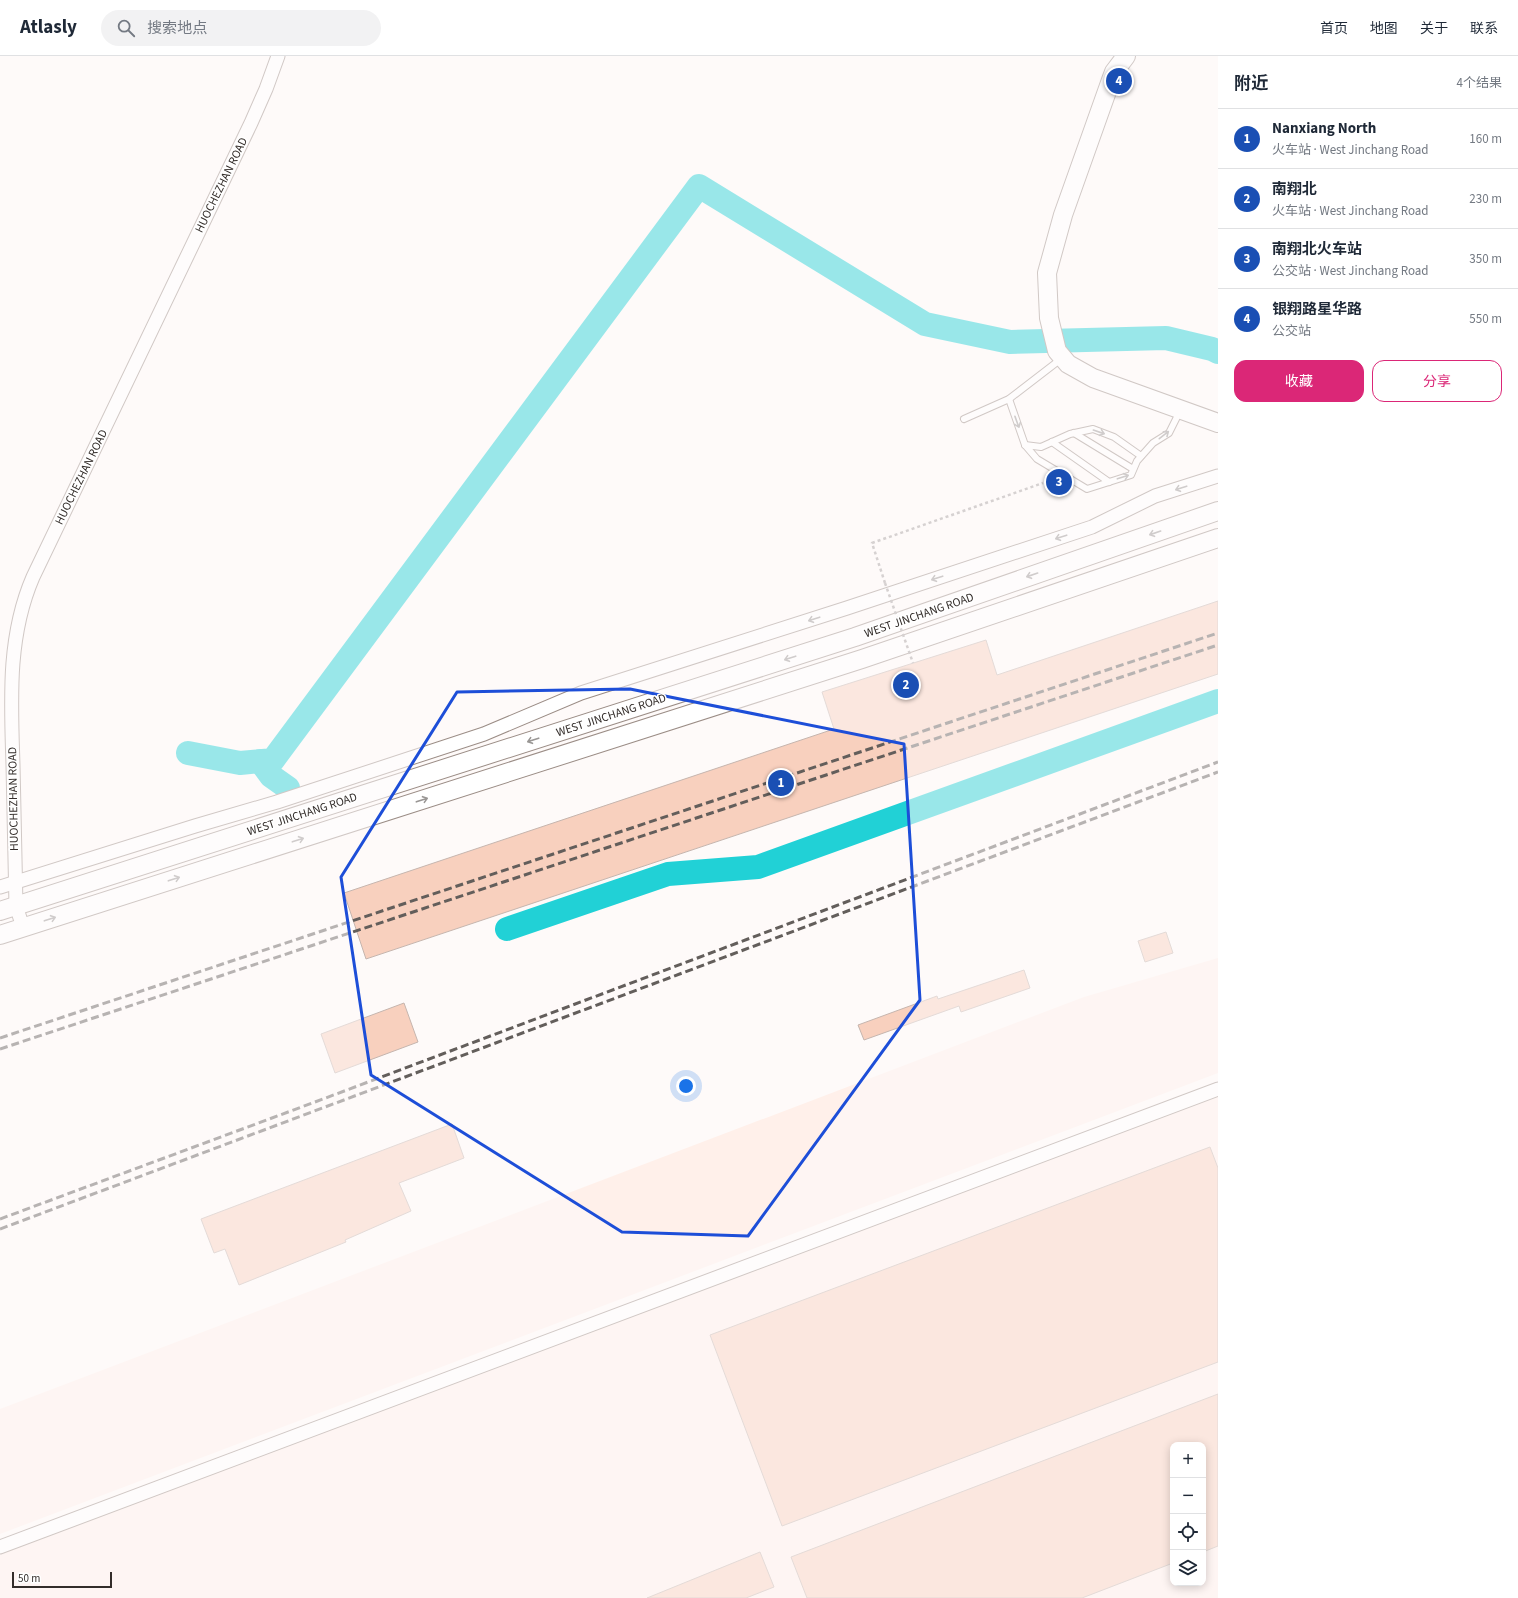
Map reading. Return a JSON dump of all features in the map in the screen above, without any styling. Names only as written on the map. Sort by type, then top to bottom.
[{"type":"main road","points":[[1126,56],[1114,72],[1063,214],[1047,273],[1049,318],[1059,355],[1068,364],[1093,378],[1218,422]]},
{"type":"main road","name":"WEST JINCHANG ROAD","points":[[8,908],[855,637],[1218,511]]},
{"type":"main road","name":"WEST JINCHANG ROAD","points":[[0,935],[862,659],[1218,538]]},
{"type":"street","name":"HUOCHEZHAN ROAD","points":[[23,927],[8,908],[16,882],[12,693],[16,634],[22,605],[33,577],[251,124],[278,56]]},
{"type":"street","points":[[0,887],[194,826],[277,802],[477,736],[581,693],[847,608],[1092,527],[1155,496],[1218,476]]},
{"type":"street","points":[[0,1547],[1218,1089]]},
{"type":"lane","points":[[964,419],[1009,399],[1059,355]]},
{"type":"lane","points":[[1009,399],[1025,445],[1037,459],[1087,489],[1131,474],[1137,461],[1153,443],[1169,433],[1181,410]]},
{"type":"lane","points":[[1025,445],[1042,447],[1074,433],[1093,429],[1114,437],[1141,456]]},
{"type":"lane","points":[[1074,433],[1133,469]]},
{"type":"lane","points":[[1052,442],[1109,482]]},
{"type":"path","points":[[913,663],[872,543],[1042,483]]},
{"type":"highlighted area","points":[[630,689],[904,744],[920,1000],[748,1236],[622,1232],[371,1075],[341,877],[457,692]]},
{"type":"shaded area","points":[[1218,958],[1218,1073],[0,1534],[0,1409],[1084,997]]},
{"type":"shaded area","points":[[1218,1096],[1218,1598],[0,1598],[0,1551],[604,1320]]},
{"type":"building","points":[[1218,601],[1218,674],[366,959],[344,893],[834,729],[822,692],[986,640],[997,675]]},
{"type":"building","points":[[1166,932],[1173,953],[1145,962],[1138,941]]},
{"type":"building","points":[[1024,970],[1030,988],[961,1012],[959,1006],[864,1040],[858,1025],[937,996],[938,999]]},
{"type":"building","points":[[404,1003],[418,1042],[335,1073],[321,1034]]},
{"type":"building","points":[[452,1124],[464,1158],[399,1183],[411,1211],[345,1240],[346,1242],[239,1285],[225,1249],[214,1253],[201,1219]]},
{"type":"building","points":[[1210,1147],[1218,1168],[1218,1362],[782,1526],[710,1335]]},
{"type":"building","points":[[1218,1394],[1218,1546],[1206,1551],[1206,1442],[1170,1442],[1170,1564],[1082,1598],[807,1598],[791,1557]]},
{"type":"building","points":[[760,1552],[774,1587],[746,1598],[647,1598]]},
{"type":"waterway","points":[[188,753],[240,763],[273,760],[699,186],[925,324],[1010,342],[1166,338],[1212,349],[1218,352]]},
{"type":"waterway","points":[[507,929],[668,874],[758,867],[1218,701]]},
{"type":"waterway","points":[[260,761],[271,776],[288,788]]},
{"type":"railway","points":[[0,1038],[1218,633]]},
{"type":"railway","points":[[0,1049],[1218,645]]},
{"type":"railway","points":[[0,1219],[1218,762]]},
{"type":"railway","points":[[0,1229],[1218,772]]},
{"type":"place","name":"银翔路星华路","points":[[1119,81]]},
{"type":"place","name":"南翔北火车站","points":[[1059,482]]},
{"type":"place","name":"南翔北","points":[[906,685]]},
{"type":"place","name":"Nanxiang North","points":[[781,783]]}]
